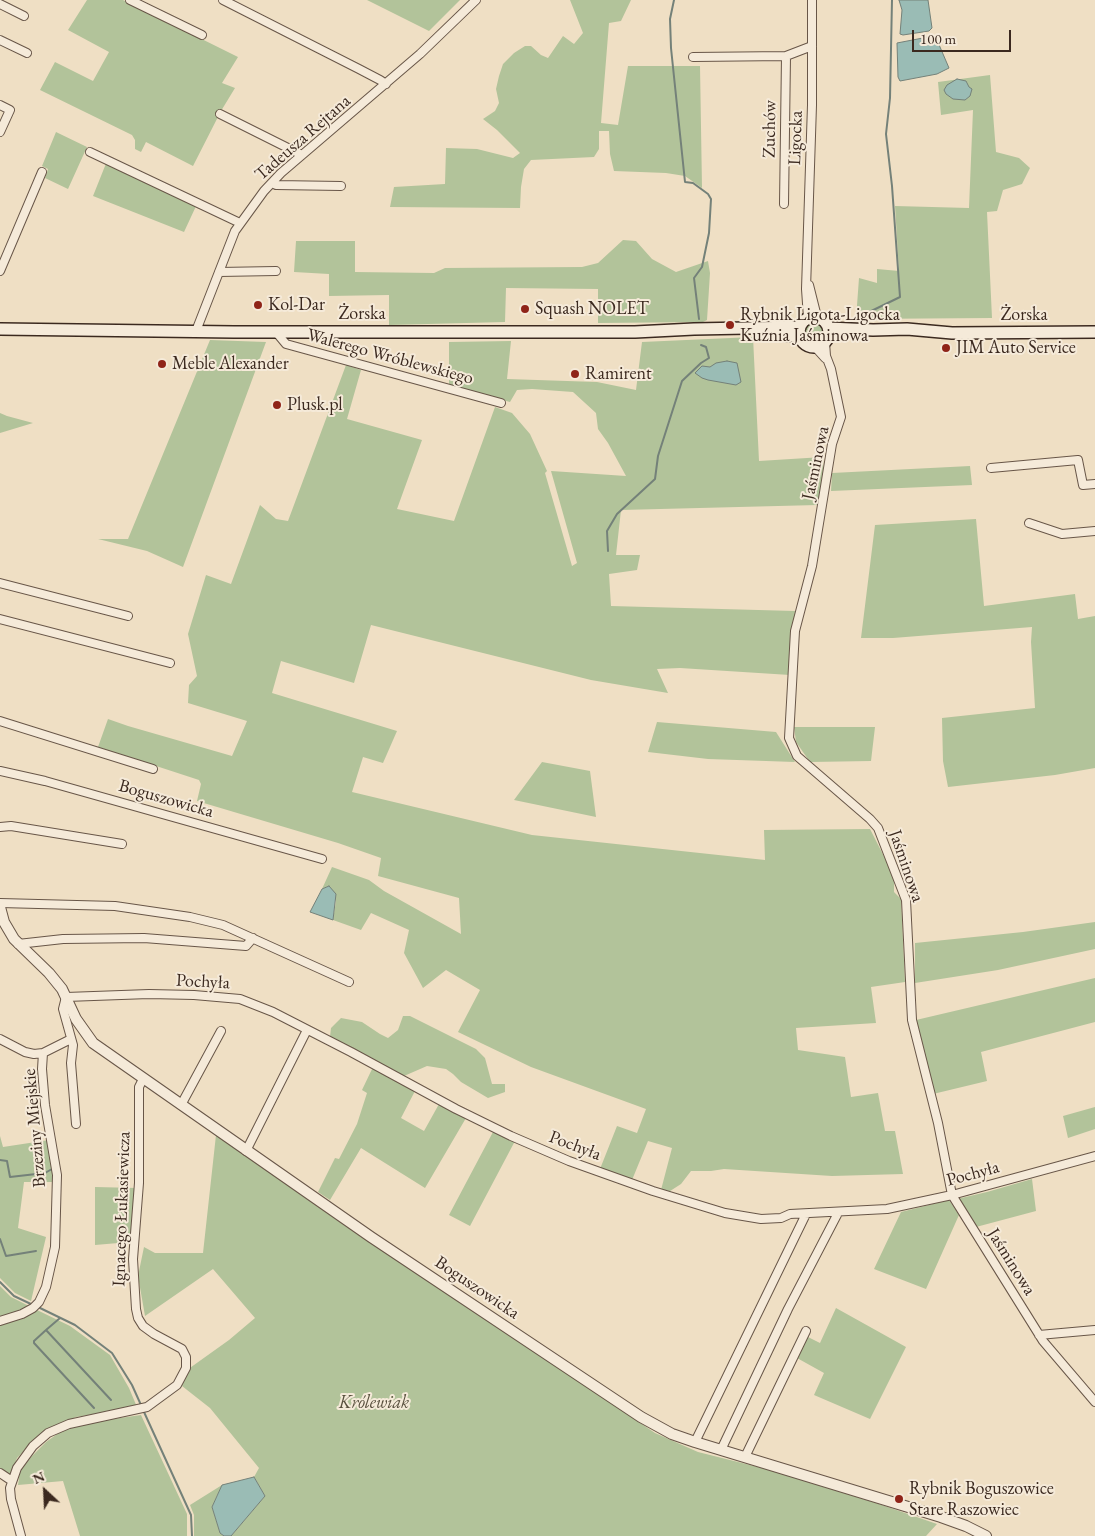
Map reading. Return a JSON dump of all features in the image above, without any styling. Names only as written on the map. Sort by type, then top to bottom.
[{"type":"main road","points":[[813,317],[824,320],[824,338],[807,345],[800,332],[813,317]]},
{"type":"main road","name":"Żorska","points":[[0,329],[276,332],[635,332],[661,336],[800,332]]},
{"type":"main road","name":"Żorska","points":[[824,338],[926,336],[952,333],[1095,332]]},
{"type":"street","points":[[130,0],[202,35]]},
{"type":"street","points":[[223,0],[359,68],[386,84]]},
{"type":"street","name":"Tadeusza Rejtana","points":[[196,331],[233,236],[255,202],[272,183],[420,54],[476,0]]},
{"type":"street","name":"Ligocka","points":[[812,0],[808,277],[806,289],[813,317]]},
{"type":"street","points":[[0,4],[24,16]]},
{"type":"street","points":[[0,40],[27,53]]},
{"type":"street","points":[[693,57],[786,56],[812,46]]},
{"type":"street","name":"Zuchów","points":[[784,204],[786,56]]},
{"type":"street","points":[[0,105],[10,110],[0,132]]},
{"type":"street","points":[[220,114],[302,156]]},
{"type":"street","points":[[90,152],[240,223]]},
{"type":"street","points":[[0,271],[42,172]]},
{"type":"street","points":[[272,183],[276,185],[341,186]]},
{"type":"street","points":[[220,272],[276,271]]},
{"type":"street","name":"Walerego Wróblewskiego","points":[[276,332],[286,344],[502,403]]},
{"type":"street","name":"Jaśminowa","points":[[824,338],[841,417],[832,444],[812,566],[795,630],[789,738],[797,756],[870,818],[878,828],[906,900],[912,1020],[938,1123],[952,1195],[1039,1335],[1095,1402]]},
{"type":"street","points":[[991,468],[1078,460],[1083,485],[1095,484]]},
{"type":"street","points":[[1029,523],[1062,534],[1095,531]]},
{"type":"street","points":[[0,583],[128,616]]},
{"type":"street","points":[[0,619],[170,663]]},
{"type":"street","name":"Boguszowicka","points":[[0,721],[153,769]]},
{"type":"street","name":"Boguszowicka","points":[[0,771],[322,859]]},
{"type":"street","points":[[0,827],[11,826],[122,844]]},
{"type":"street","name":"Boguszowicka","points":[[349,982],[223,925],[190,917],[115,906],[0,905],[4,922],[18,944],[50,973],[66,997],[76,1019],[93,1043],[246,1152],[641,1417],[672,1434],[695,1442],[942,1518],[966,1526],[986,1536]]},
{"type":"street","points":[[18,944],[63,939],[144,938],[246,946],[253,938]]},
{"type":"street","name":"Pochyła","points":[[66,997],[149,994],[240,999],[273,1012],[464,1113],[569,1161],[653,1191],[725,1213],[761,1219],[781,1218],[790,1214],[887,1209],[952,1195],[1095,1156]]},
{"type":"street","points":[[66,997],[63,1009],[73,1046],[71,1063],[76,1124]]},
{"type":"street","points":[[246,1152],[307,1030]]},
{"type":"street","points":[[181,1105],[221,1031]]},
{"type":"street","points":[[0,1039],[24,1052],[34,1054],[43,1053],[71,1039]]},
{"type":"street","name":"Brzeziny Miejskie","points":[[0,1321],[14,1318],[35,1306],[46,1287],[55,1247],[57,1175],[45,1105],[42,1068],[43,1053]]},
{"type":"street","name":"Ignacego Łukasiewicza","points":[[21,1536],[10,1493],[17,1468],[27,1453],[48,1434],[76,1422],[147,1407],[172,1390],[184,1374],[186,1361],[182,1348],[154,1334],[143,1326],[138,1318],[136,1309],[133,1259],[139,1183],[139,1087],[143,1079]]},
{"type":"street","points":[[721,1450],[788,1309],[838,1213]]},
{"type":"street","points":[[695,1442],[806,1214]]},
{"type":"street","points":[[745,1457],[806,1330]]},
{"type":"street","points":[[1039,1335],[1095,1330]]},
{"type":"street","points":[[0,1473],[12,1481]]},
{"type":"green space","points":[[87,0],[123,0],[238,57],[222,83],[235,88],[193,166],[146,142],[141,152],[135,149],[135,140],[132,135],[40,90],[55,62],[93,81],[109,52],[68,30]]},
{"type":"green space","points":[[367,0],[460,0],[429,31]]},
{"type":"green space","points":[[570,0],[631,0],[621,21],[609,23],[601,123],[618,125],[628,66],[700,66],[702,188],[685,176],[666,173],[614,171],[610,154],[609,131],[599,131],[599,149],[594,157],[531,160],[524,169],[520,208],[390,207],[394,187],[445,184],[446,148],[477,149],[513,158],[520,153],[483,119],[495,111],[499,103],[496,89],[499,76],[503,64],[514,53],[525,46],[531,46],[541,55],[548,58],[563,36],[574,44],[583,33]]},
{"type":"green space","points":[[990,75],[996,152],[1019,158],[1030,168],[1022,184],[1003,190],[997,211],[987,212],[992,318],[856,319],[859,278],[877,283],[877,269],[899,271],[895,206],[969,208],[973,110],[941,115],[938,82]]},
{"type":"green space","points":[[56,132],[87,147],[68,189],[45,178],[48,169],[42,166]]},
{"type":"green space","points":[[107,161],[197,204],[184,232],[93,196]]},
{"type":"green space","points":[[623,240],[636,241],[652,259],[676,272],[708,261],[710,273],[707,320],[703,322],[598,323],[598,289],[506,288],[505,322],[389,325],[389,295],[329,296],[329,274],[294,272],[296,241],[355,241],[355,272],[434,273],[445,268],[582,267],[598,263]]},
{"type":"green space","points":[[811,321],[819,321],[825,327],[825,335],[819,341],[811,341],[805,335],[805,327]]},
{"type":"green space","points":[[753,337],[759,461],[823,457],[824,478],[817,505],[621,510],[616,555],[640,555],[637,570],[609,574],[611,606],[795,611],[790,675],[680,668],[657,669],[668,693],[591,680],[371,625],[354,683],[281,661],[272,693],[397,731],[383,763],[363,757],[352,792],[532,835],[765,860],[764,830],[870,829],[894,876],[894,892],[901,899],[905,982],[871,987],[876,1023],[796,1028],[798,1050],[845,1057],[851,1097],[878,1093],[885,1131],[895,1131],[903,1174],[832,1176],[724,1169],[691,1171],[681,1184],[667,1193],[661,1190],[672,1148],[648,1141],[632,1180],[600,1169],[617,1126],[637,1133],[646,1109],[531,1067],[458,1032],[480,990],[446,970],[423,988],[404,953],[409,930],[371,913],[361,930],[333,920],[336,901],[329,886],[322,889],[332,867],[369,880],[384,891],[461,934],[459,898],[378,876],[381,858],[338,843],[197,801],[201,784],[199,780],[98,747],[108,719],[232,756],[247,721],[188,703],[189,685],[197,676],[188,634],[206,575],[231,584],[260,505],[276,519],[288,521],[346,365],[361,370],[347,419],[422,440],[397,509],[454,521],[495,407],[512,413],[530,434],[547,471],[545,473],[572,566],[577,563],[551,471],[626,476],[598,429],[596,413],[573,392],[532,389],[517,390],[510,402],[449,385],[449,342],[511,341],[507,379],[597,382],[636,390],[642,342]]},
{"type":"green space","points":[[210,340],[266,342],[183,567],[147,551],[98,539],[128,539]]},
{"type":"green space","points":[[0,413],[7,416],[33,423],[0,433]]},
{"type":"green space","points":[[970,466],[972,485],[831,491],[832,473]]},
{"type":"green space","points":[[976,519],[984,606],[1075,594],[1078,619],[1095,616],[1095,768],[1055,775],[948,787],[943,761],[942,718],[1035,708],[1031,642],[1032,627],[893,638],[861,638],[875,525]]},
{"type":"green space","points":[[657,722],[776,732],[795,762],[708,759],[648,752]]},
{"type":"green space","points":[[794,727],[875,727],[871,761],[810,762],[796,742]]},
{"type":"green space","points":[[542,762],[590,771],[596,817],[514,800]]},
{"type":"green space","points":[[1095,922],[1095,949],[998,970],[915,983],[915,943],[1023,932]]},
{"type":"green space","points":[[1095,978],[1095,1022],[981,1052],[987,1081],[933,1094],[916,1020]]},
{"type":"green space","points":[[403,1016],[410,1016],[476,1049],[485,1058],[492,1084],[505,1084],[505,1092],[488,1098],[461,1082],[446,1069],[427,1066],[404,1076],[330,1037],[331,1028],[341,1018],[362,1022],[388,1038],[398,1030]]},
{"type":"green space","points":[[373,1067],[415,1091],[401,1118],[424,1131],[439,1104],[466,1118],[425,1188],[361,1148],[330,1200],[318,1192],[335,1158],[339,1159],[357,1124],[367,1093],[362,1090]]},
{"type":"green space","points":[[1095,1107],[1095,1129],[1068,1138],[1063,1116]]},
{"type":"green space","points":[[493,1132],[515,1141],[470,1226],[449,1215]]},
{"type":"green space","name":"Królewiak","points":[[216,1135],[351,1230],[655,1433],[698,1452],[762,1468],[937,1524],[926,1536],[231,1536],[265,1496],[254,1477],[259,1468],[210,1408],[182,1386],[187,1370],[229,1340],[255,1318],[213,1269],[145,1316],[138,1276],[144,1247],[155,1253],[203,1253]]},
{"type":"green space","points":[[0,1136],[3,1147],[49,1140],[54,1182],[24,1182],[18,1228],[46,1237],[31,1301],[15,1293],[0,1278]]},
{"type":"green space","points":[[1032,1179],[1036,1211],[976,1227],[957,1199],[987,1192]]},
{"type":"green space","points":[[95,1187],[137,1188],[132,1243],[95,1245]]},
{"type":"green space","points":[[949,1200],[959,1215],[926,1289],[874,1269],[901,1212]]},
{"type":"green space","points":[[0,1286],[11,1297],[31,1307],[11,1316],[0,1318]]},
{"type":"green space","points":[[836,1308],[906,1347],[870,1419],[814,1395],[824,1373],[797,1358],[808,1337],[820,1343]]},
{"type":"green space","points":[[37,1310],[70,1326],[110,1355],[129,1388],[137,1407],[76,1417],[43,1432],[17,1458],[9,1479],[0,1472],[0,1325],[21,1319]]},
{"type":"green space","points":[[141,1415],[187,1514],[187,1536],[80,1536],[63,1481],[18,1485],[20,1471],[32,1456],[46,1442],[63,1430],[85,1423]]},
{"type":"green space","points":[[222,1485],[212,1507],[220,1533],[224,1536],[194,1536],[194,1515],[190,1505]]},
{"type":"water","points":[[899,0],[928,0],[932,28],[929,31],[900,34],[902,10]]},
{"type":"water","points":[[934,37],[937,40],[949,68],[937,74],[900,81],[898,77],[897,43]]},
{"type":"water","points":[[957,79],[966,81],[972,89],[970,96],[965,100],[953,99],[944,90],[947,85]]},
{"type":"water","points":[[727,361],[737,363],[741,382],[736,385],[708,380],[695,373],[702,366],[710,367],[716,363]]},
{"type":"water","points":[[329,886],[336,894],[333,920],[310,912],[322,889]]},
{"type":"water","points":[[254,1477],[265,1496],[231,1536],[224,1536],[220,1533],[212,1507],[222,1485]]},
{"type":"waterway","points":[[674,0],[670,19],[671,48],[685,182],[693,183],[708,194],[711,199],[709,233],[702,267],[694,278],[699,319]]},
{"type":"waterway","points":[[859,317],[900,297],[892,186],[886,134],[890,98],[892,0]]},
{"type":"waterway","points":[[608,551],[607,531],[617,514],[655,479],[658,456],[682,381],[709,358],[706,347],[701,345]]},
{"type":"waterway","points":[[0,1160],[7,1161],[10,1177],[45,1173],[52,1169]]},
{"type":"waterway","points":[[0,1239],[6,1256],[36,1251]]},
{"type":"waterway","points":[[0,1282],[14,1296],[33,1305]]},
{"type":"waterway","points":[[38,1307],[75,1325],[112,1353],[132,1385],[141,1405]]},
{"type":"waterway","points":[[60,1318],[46,1330],[111,1400]]},
{"type":"waterway","points":[[46,1330],[34,1343],[94,1408]]},
{"type":"waterway","points":[[144,1412],[191,1515],[192,1536]]},
{"type":"place","name":"Kol-Dar","points":[[258,305]]},
{"type":"place","name":"Squash NOLET","points":[[525,309]]},
{"type":"place","name":"Rybnik Ligota-Ligocka Kuźnia Jaśminowa","points":[[730,325]]},
{"type":"place","name":"JIM Auto Service","points":[[946,348]]},
{"type":"place","name":"Meble Alexander","points":[[162,364]]},
{"type":"place","name":"Ramirent","points":[[575,374]]},
{"type":"place","name":"Plusk.pl","points":[[277,405]]},
{"type":"place","name":"Rybnik Boguszowice Stare Raszowiec","points":[[899,1499]]}]
